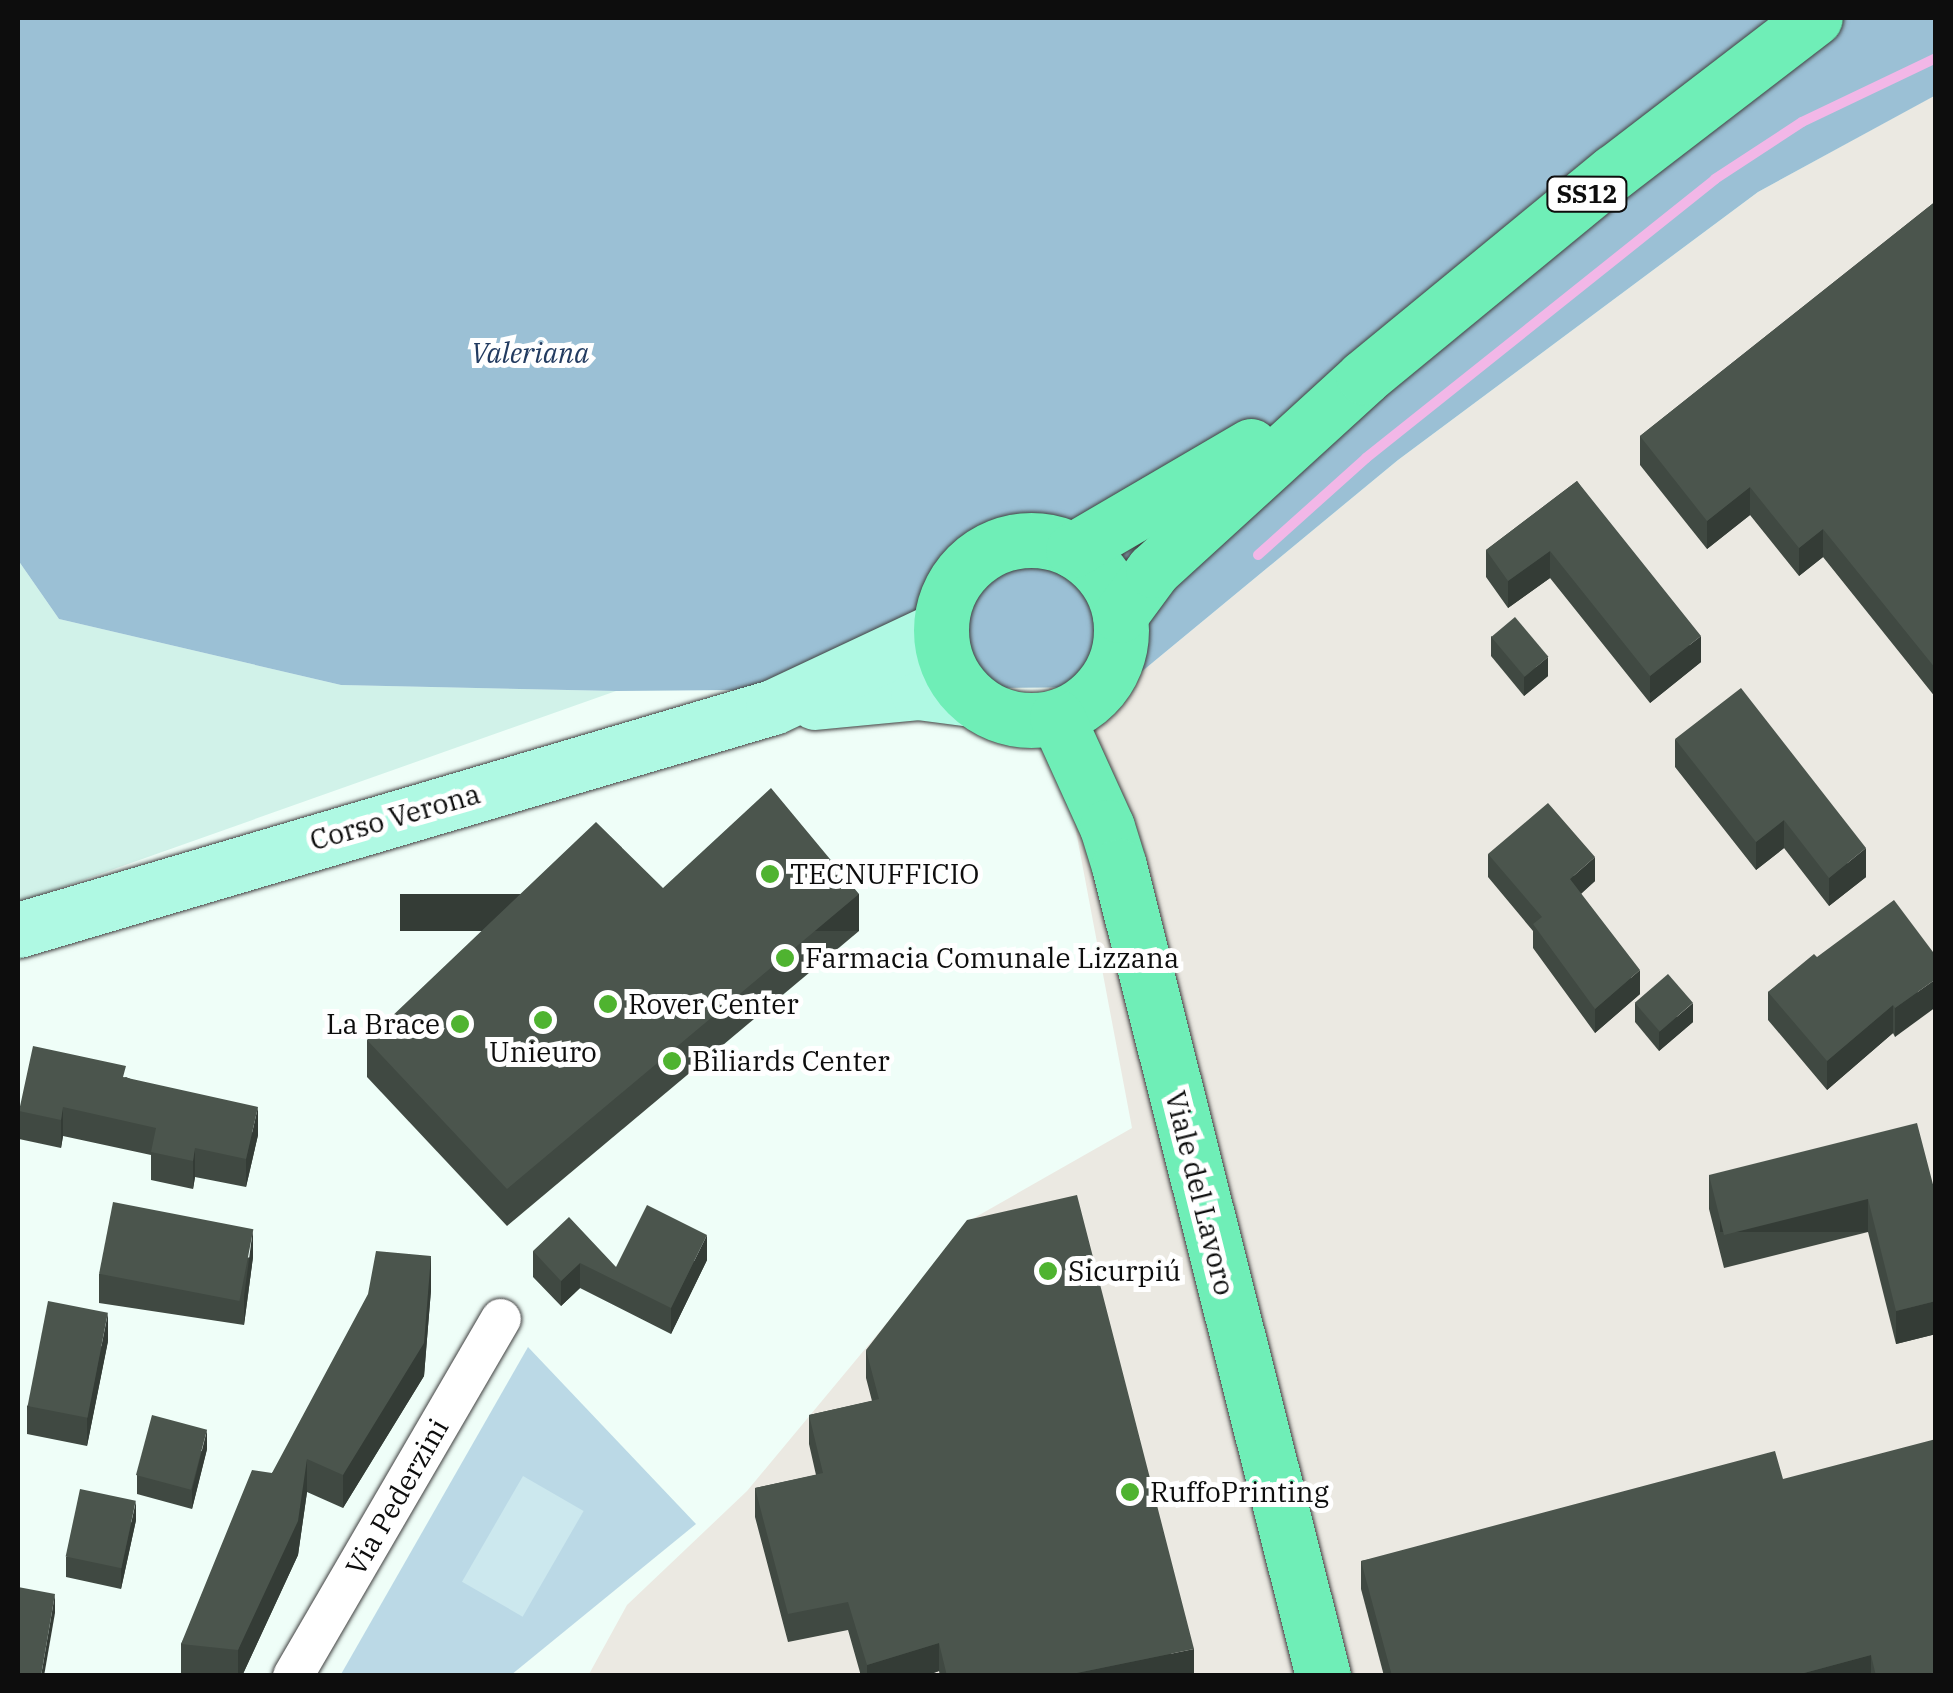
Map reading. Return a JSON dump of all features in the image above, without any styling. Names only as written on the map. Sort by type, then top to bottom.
[{"type":"main road","name":"SS12","points":[[1057,717],[1086,702],[1108,677],[1120,647],[1120,615],[1153,570],[1364,377],[1614,172],[1815,18]]},
{"type":"main road","name":"SS12","points":[[1074,550],[1364,377]]},
{"type":"main road","points":[[972,700],[948,667],[940,628],[953,585],[984,552],[1013,540],[1044,540],[1074,550],[1095,566],[1111,589],[1120,615]]},
{"type":"main road","points":[[772,707],[940,628]]},
{"type":"main road","points":[[772,707],[918,692],[972,700],[998,714],[1028,720],[1057,717]]},
{"type":"main road","name":"Corso Verona","points":[[18,930],[772,707]]},
{"type":"main road","name":"Viale del Lavoro","points":[[1057,717],[1107,827],[1118,866],[1323,1676]]},
{"type":"street","name":"Via Pederzini","points":[[293,1676],[500,1320]]},
{"type":"shaded area","points":[[1935,95],[1935,1675],[588,1676],[627,1605],[747,1491],[974,1218],[1132,1128],[1049,688],[1123,687],[1398,460],[1758,192]]},
{"type":"shaded area","points":[[528,1347],[696,1524],[511,1675],[340,1676]]},
{"type":"shaded area","points":[[523,1476],[584,1511],[523,1617],[462,1582]]},
{"type":"green space","name":"Valeriana","points":[[18,18],[1935,18],[1936,95],[1758,192],[1398,460],[1123,687],[616,691],[341,685],[59,619],[18,560]]},
{"type":"green space","points":[[18,560],[59,619],[341,685],[616,691],[18,903]]},
{"type":"building","points":[[1936,201],[1936,669],[1823,529],[1799,548],[1750,487],[1707,521],[1640,436]]},
{"type":"building","points":[[1577,481],[1701,636],[1650,676],[1550,551],[1508,581],[1486,550]]},
{"type":"building","points":[[1515,617],[1548,657],[1525,677],[1491,637]]},
{"type":"building","points":[[1741,688],[1866,848],[1829,878],[1784,820],[1756,842],[1675,739]]},
{"type":"building","name":"Rover Center","points":[[771,788],[859,894],[507,1189],[367,1040],[596,822],[663,888]]},
{"type":"building","points":[[1548,803],[1595,857],[1570,879],[1640,970],[1595,1009],[1533,924],[1542,917],[1488,854]]},
{"type":"building","points":[[1894,900],[1936,956],[1936,979],[1895,1008],[1893,1005],[1827,1061],[1768,992],[1814,954],[1817,957]]},
{"type":"building","points":[[1668,974],[1693,1003],[1660,1032],[1635,1003]]},
{"type":"building","points":[[33,1046],[126,1066],[123,1077],[258,1107],[246,1159],[195,1148],[193,1161],[151,1152],[156,1128],[63,1107],[61,1120],[19,1111]]},
{"type":"building","points":[[1917,1123],[1936,1196],[1936,1301],[1896,1311],[1868,1199],[1724,1235],[1709,1175]]},
{"type":"building","points":[[1077,1195],[1194,1649],[1062,1676],[947,1676],[939,1643],[867,1665],[848,1602],[788,1614],[755,1488],[823,1473],[809,1415],[879,1399],[866,1350],[967,1220]]},
{"type":"building","points":[[113,1202],[253,1229],[239,1301],[99,1274]]},
{"type":"building","points":[[647,1205],[707,1235],[671,1308],[580,1263],[561,1281],[533,1251],[569,1217],[616,1267]]},
{"type":"building","points":[[376,1251],[431,1256],[424,1343],[343,1475],[307,1459],[298,1521],[238,1650],[181,1644],[252,1470],[272,1473],[368,1294]]},
{"type":"building","points":[[48,1301],[108,1313],[87,1418],[28,1406]]},
{"type":"building","points":[[152,1415],[207,1430],[191,1490],[136,1475]]},
{"type":"building","points":[[1936,1439],[1936,1676],[1876,1676],[1871,1655],[1793,1676],[1392,1676],[1361,1561],[1775,1451],[1783,1479]]},
{"type":"building","points":[[80,1489],[136,1501],[121,1568],[66,1556]]},
{"type":"building","points":[[18,1587],[55,1594],[41,1676],[18,1675]]},
{"type":"waterway","points":[[1258,555],[1366,458],[1715,179],[1802,122],[1936,58]]},
{"type":"place","name":"TECNUFFICIO","points":[[770,874]]},
{"type":"place","name":"Farmacia Comunale Lizzana","points":[[785,958]]},
{"type":"place","name":"Rover Center","points":[[608,1004]]},
{"type":"place","name":"Unieuro","points":[[543,1020]]},
{"type":"place","name":"La Brace","points":[[460,1024]]},
{"type":"place","name":"Biliards Center","points":[[672,1061]]},
{"type":"place","name":"Sicurpiú","points":[[1048,1271]]},
{"type":"place","name":"RuffoPrinting","points":[[1130,1492]]}]
